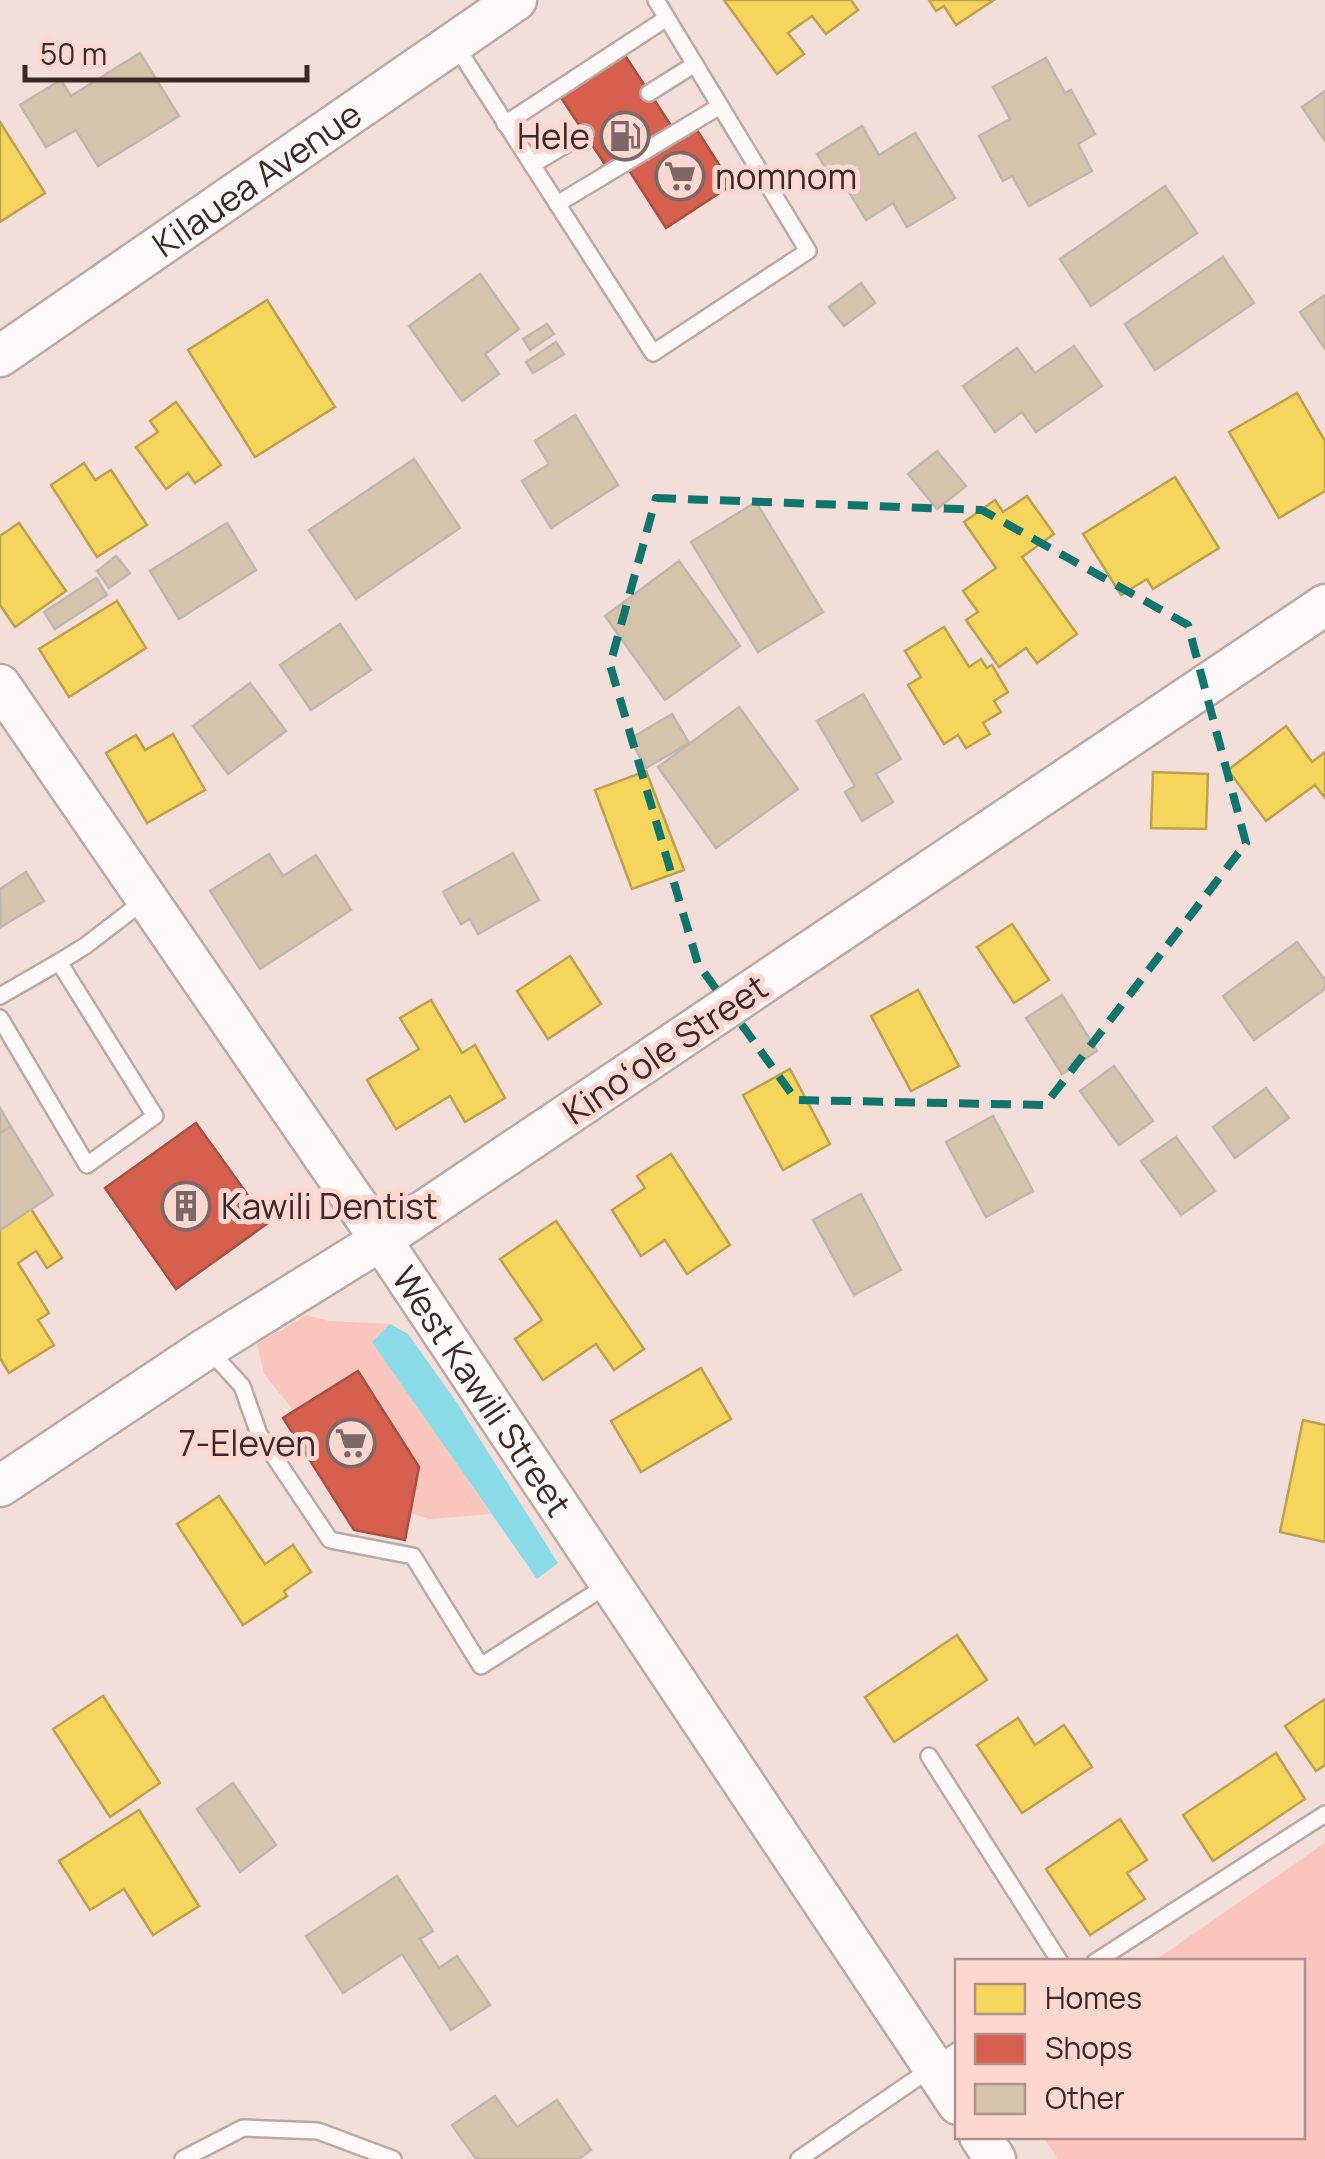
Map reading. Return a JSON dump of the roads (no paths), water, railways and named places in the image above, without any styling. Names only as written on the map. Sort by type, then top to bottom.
[{"type":"street","name":"Kilauea Avenue","points":[[0,356],[516,0]]},
{"type":"street","name":"Kinoʻole Street","points":[[0,1486],[207,1348],[381,1240],[1325,604]]},
{"type":"street","name":"West Kawili Street","points":[[0,685],[381,1240],[610,1584],[945,2059],[955,2094]]},
{"type":"lane","points":[[454,43],[653,353],[808,251],[656,0]]},
{"type":"lane","points":[[505,124],[667,18]]},
{"type":"lane","points":[[649,93],[694,64]]},
{"type":"lane","points":[[557,204],[720,106]]},
{"type":"lane","points":[[532,165],[585,134]]},
{"type":"lane","points":[[0,996],[86,946],[146,898]]},
{"type":"lane","points":[[0,1018],[87,1165],[156,1116],[59,962]]},
{"type":"lane","points":[[207,1348],[242,1386],[260,1434],[330,1540],[413,1556],[482,1666],[610,1584]]},
{"type":"lane","points":[[929,1756],[1058,1959]]},
{"type":"lane","points":[[1100,1959],[1325,1814]]},
{"type":"lane","points":[[800,2159],[945,2059]]},
{"type":"lane","points":[[183,2159],[244,2128],[318,2131],[393,2159]]},
{"type":"water","points":[[390,1324],[408,1334],[455,1400],[558,1563],[537,1579],[372,1342]]},
{"type":"place","name":"Hele","points":[[625,136]]},
{"type":"place","name":"nomnom","points":[[680,176]]},
{"type":"place","name":"Kawili Dentist","points":[[186,1206]]},
{"type":"place","name":"7-Eleven","points":[[351,1443]]}]
